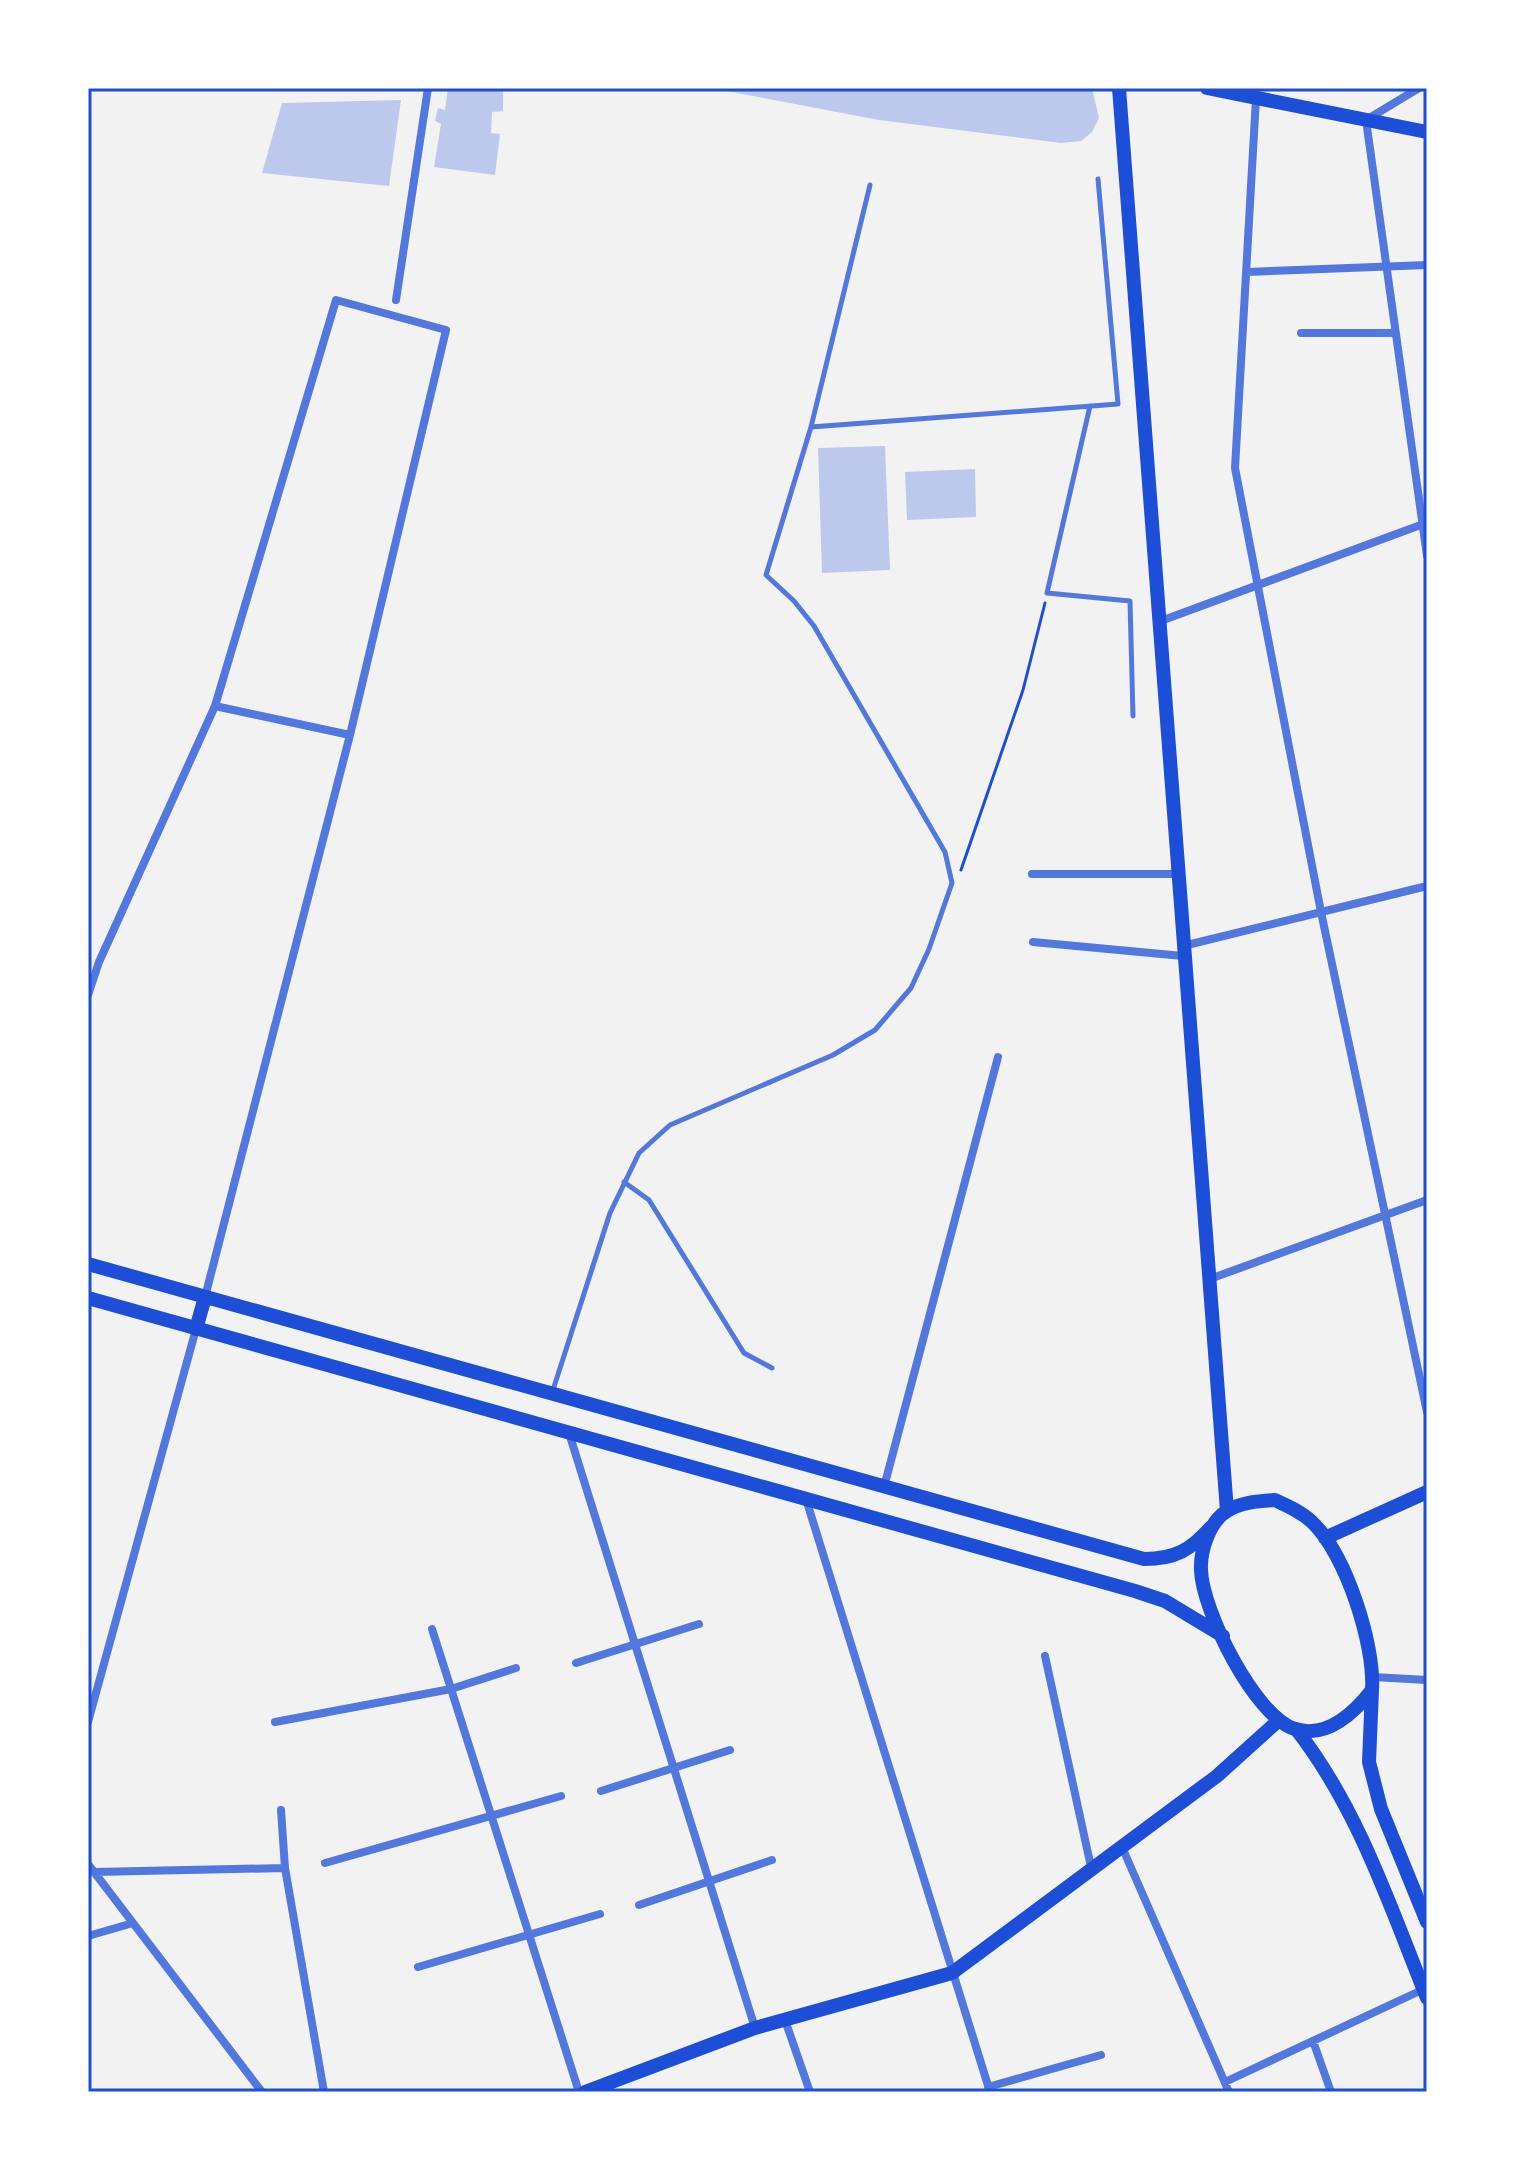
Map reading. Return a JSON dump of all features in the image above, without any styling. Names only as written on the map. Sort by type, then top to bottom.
[{"type":"main road","points":[[1119,88],[1207,1280],[1227,1511]]},
{"type":"main road","points":[[1207,88],[1427,132]]},
{"type":"main road","points":[[88,1264],[1144,1559],[1169,1559],[1193,1547],[1227,1511],[1252,1502],[1275,1500],[1312,1522],[1325,1538],[1356,1606],[1372,1684],[1369,1762],[1381,1809],[1427,1922]]},
{"type":"main road","points":[[196,1329],[205,1297]]},
{"type":"main road","points":[[88,1298],[1165,1601],[1223,1636]]},
{"type":"main road","points":[[1325,1538],[1427,1492]]},
{"type":"main road","points":[[1211,1527],[1201,1571],[1223,1636],[1261,1703],[1279,1720],[1296,1729],[1329,1774],[1353,1818],[1425,1993]]},
{"type":"main road","points":[[1296,1729],[1336,1725],[1355,1710],[1372,1684]]},
{"type":"main road","points":[[585,2092],[755,2028],[952,1973],[1217,1776],[1279,1720]]},
{"type":"street","points":[[396,300],[428,88]]},
{"type":"street","points":[[1419,88],[1366,120],[1427,556]]},
{"type":"street","points":[[1256,98],[1235,468],[1321,912],[1427,1412]]},
{"type":"street","points":[[1247,272],[1427,265]]},
{"type":"street","points":[[88,995],[99,962],[215,706],[336,300],[446,330],[350,735],[205,1297]]},
{"type":"street","points":[[1301,333],[1395,333]]},
{"type":"street","points":[[1158,622],[1424,524]]},
{"type":"street","points":[[215,706],[350,735]]},
{"type":"street","points":[[1032,874],[1177,874]]},
{"type":"street","points":[[1033,942],[1183,951],[1427,886]]},
{"type":"street","points":[[884,1487],[998,1057]]},
{"type":"street","points":[[1207,1280],[1427,1200]]},
{"type":"street","points":[[88,1722],[196,1329]]},
{"type":"street","points":[[569,1433],[755,2028]]},
{"type":"street","points":[[806,1499],[989,2090],[1101,2055]]},
{"type":"street","points":[[576,1663],[699,1624]]},
{"type":"street","points":[[432,1629],[579,2092]]},
{"type":"street","points":[[1045,1656],[1091,1867]]},
{"type":"street","points":[[275,1722],[451,1689],[516,1668]]},
{"type":"street","points":[[1372,1684],[1427,1680]]},
{"type":"street","points":[[601,1791],[730,1750]]},
{"type":"street","points":[[325,1863],[561,1796]]},
{"type":"street","points":[[281,1810],[285,1868],[324,2092]]},
{"type":"street","points":[[1122,1847],[1229,2092]]},
{"type":"street","points":[[639,1905],[772,1860]]},
{"type":"street","points":[[91,1868],[285,1868]]},
{"type":"street","points":[[91,1868],[262,2092]]},
{"type":"street","points":[[418,1967],[600,1914]]},
{"type":"street","points":[[88,1936],[133,1923]]},
{"type":"street","points":[[1225,2082],[1425,1993]]},
{"type":"street","points":[[785,2020],[810,2092]]},
{"type":"street","points":[[1313,2041],[1331,2092]]},
{"type":"lane","points":[[811,427],[1118,404],[1098,179]]},
{"type":"lane","points":[[552,1394],[579,1300],[624,1182],[639,1153],[670,1125],[833,1055],[875,1030],[911,988],[952,883],[945,852],[814,626],[794,601],[766,575],[811,427],[870,185]]},
{"type":"lane","points":[[1090,406],[1047,593],[1130,601],[1133,716]]},
{"type":"lane","points":[[624,1182],[649,1200],[744,1353],[772,1368]]},
{"type":"path","points":[[952,883],[965,863],[1023,690],[1047,593]]},
{"type":"building","points":[[448,88],[503,88],[503,111],[492,112],[491,133],[500,134],[495,175],[434,167],[441,124],[435,121],[438,108],[445,110]]},
{"type":"building","points":[[711,88],[1092,88],[1099,118],[1092,132],[1081,141],[1061,143],[879,120]]},
{"type":"building","points":[[401,100],[389,186],[262,173],[282,103]]},
{"type":"building","points":[[885,446],[890,570],[822,573],[818,448]]},
{"type":"building","points":[[975,469],[976,517],[907,520],[905,472]]}]
